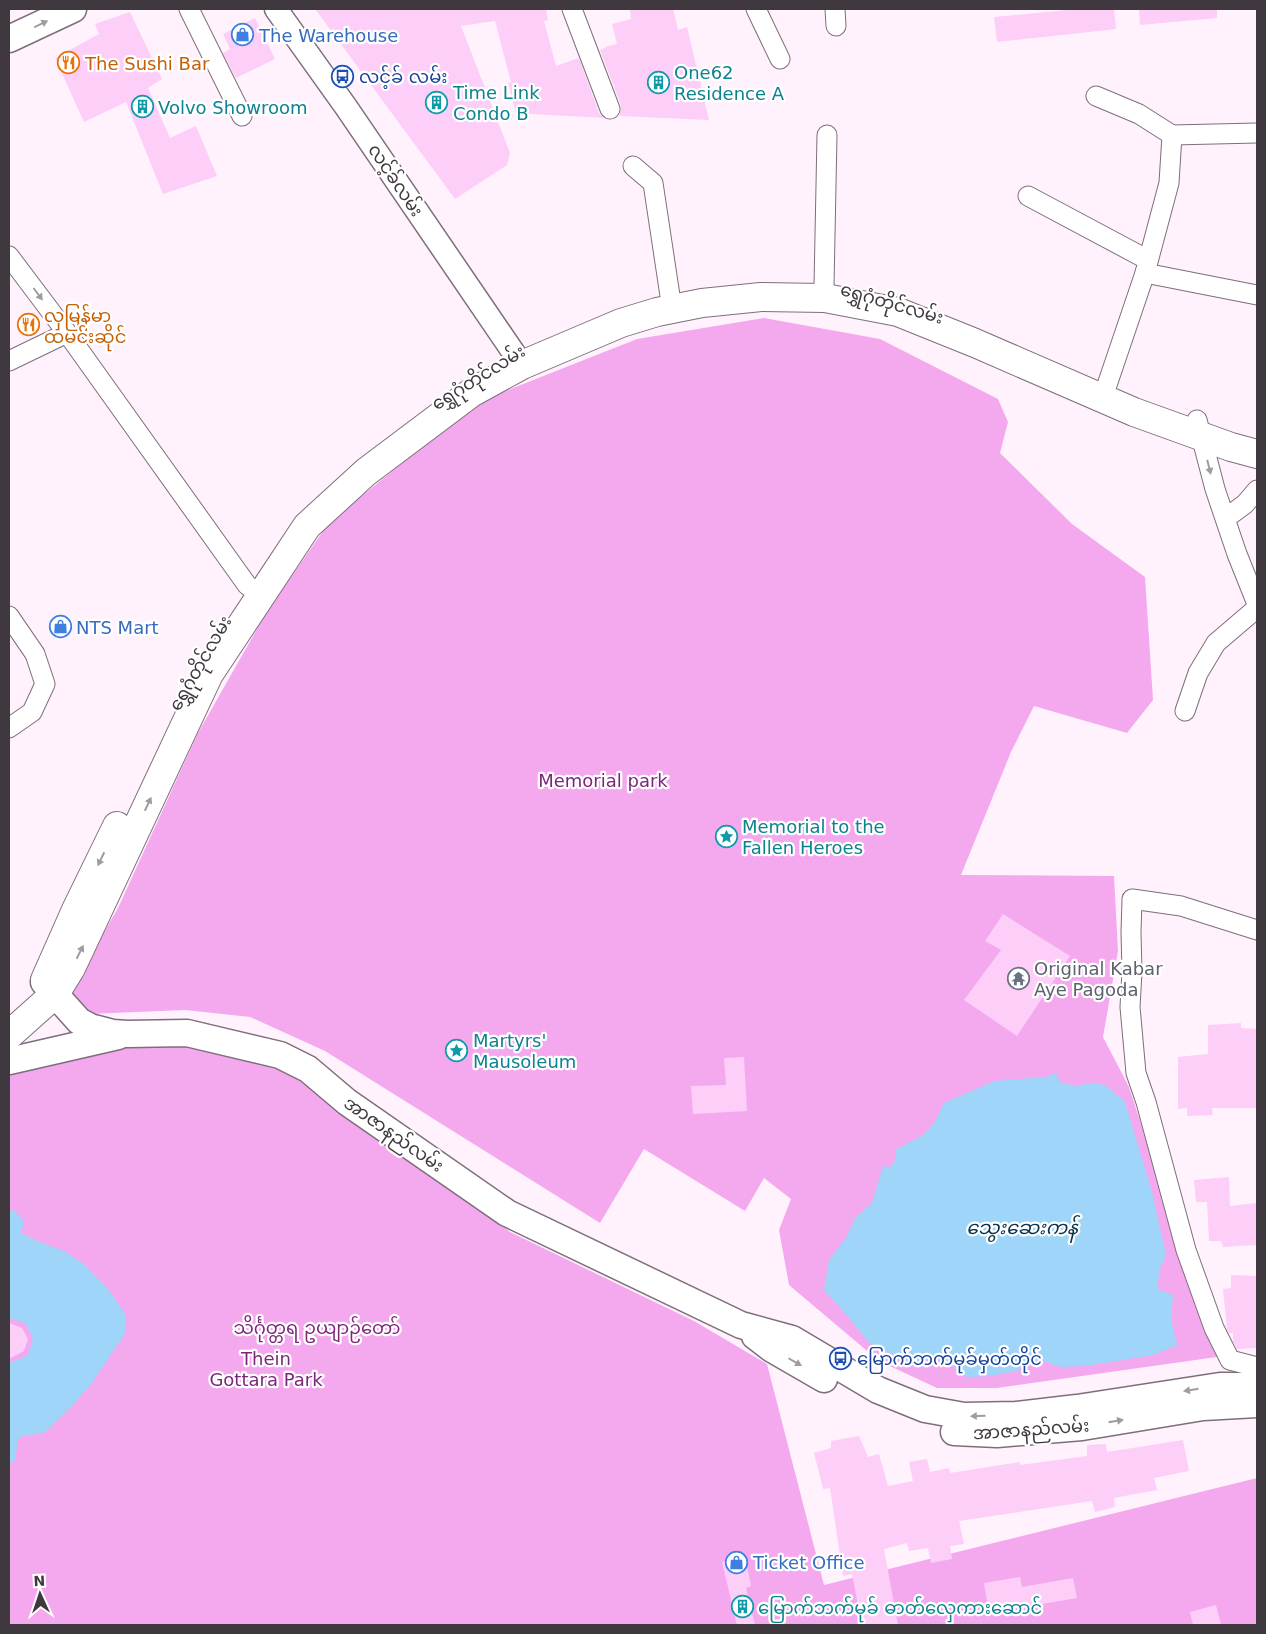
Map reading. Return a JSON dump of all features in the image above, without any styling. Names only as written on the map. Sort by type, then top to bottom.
[{"type":"main road","points":[[9,39],[73,9]]},
{"type":"main road","name":"ရွှေဂုံတိုင်လမ်း","points":[[50,988],[76,910],[165,724],[200,658],[254,590],[297,517],[337,480],[456,387],[518,359],[574,326],[623,308],[671,302],[721,287],[765,285],[825,292],[832,286],[924,308],[1026,351],[1103,393],[1199,428],[1257,440]]},
{"type":"main road","name":"ရွှေဂုံတိုင်လမ်း","points":[[1199,428],[1231,447],[1257,454]]},
{"type":"main road","points":[[9,1035],[33,1014],[50,988]]},
{"type":"main road","name":"အာဇာနည်လမ်း","points":[[50,988],[79,1020],[90,1027],[113,1033],[127,1034],[187,1033],[280,1055],[308,1069],[347,1102],[507,1213],[741,1325],[792,1339],[923,1417],[1016,1415],[1080,1417],[1221,1396],[1257,1386]]},
{"type":"main road","points":[[9,1062],[127,1034]]},
{"type":"main road","name":"အာဇာနည်လမ်း","points":[[1221,1396],[1257,1404]]},
{"type":"street","points":[[189,9],[242,116]]},
{"type":"street","name":"လင့်ခ်လမ်း","points":[[276,9],[346,107],[518,359]]},
{"type":"street","points":[[572,9],[610,109]]},
{"type":"street","points":[[756,9],[780,59]]},
{"type":"street","points":[[1096,96],[1139,114],[1172,135],[1257,133]]},
{"type":"street","points":[[825,292],[827,135]]},
{"type":"street","points":[[1103,393],[1147,267],[1169,183],[1172,135]]},
{"type":"street","points":[[633,166],[653,183],[671,302]]},
{"type":"street","points":[[1028,196],[1147,267],[1257,295]]},
{"type":"street","points":[[9,256],[254,590]]},
{"type":"street","points":[[9,361],[67,333]]},
{"type":"street","points":[[1185,711],[1198,673],[1216,643],[1257,606],[1215,489],[1199,428]]},
{"type":"street","points":[[1226,518],[1245,504],[1257,490]]},
{"type":"street","points":[[9,616],[35,654],[45,684],[32,712],[9,728]]},
{"type":"street","points":[[1257,930],[1181,906],[1132,899],[1130,1008],[1136,1074],[1146,1102],[1186,1250],[1214,1328],[1230,1360],[1257,1367]]},
{"type":"green space","name":"Memorial park","points":[[764,318],[880,339],[998,399],[1008,422],[1000,453],[1072,524],[1145,577],[1153,700],[1127,733],[1034,706],[1011,752],[961,875],[1114,876],[1118,951],[1103,1037],[1129,1087],[1217,1357],[997,1388],[937,1388],[879,1361],[789,1285],[779,1230],[791,1199],[764,1178],[745,1211],[644,1149],[600,1223],[325,1051],[250,1017],[185,1010],[88,1014],[70,990],[118,908],[198,733],[266,613],[328,524],[475,403],[637,339]]},
{"type":"green space","name":"Thein Gottara Park","points":[[140,1038],[257,1055],[324,1089],[510,1232],[694,1321],[767,1364],[824,1585],[1257,1478],[1257,1625],[9,1625],[9,1071]]},
{"type":"water","name":"သွေးဆေးကန်","points":[[1056,1073],[1060,1082],[1075,1086],[1092,1083],[1105,1085],[1125,1102],[1152,1192],[1166,1255],[1160,1269],[1157,1289],[1173,1295],[1171,1319],[1177,1345],[1153,1355],[1086,1366],[1060,1367],[1041,1360],[1025,1363],[1017,1371],[989,1376],[967,1377],[949,1363],[937,1358],[916,1362],[889,1353],[869,1343],[824,1290],[829,1260],[846,1238],[855,1218],[872,1203],[883,1166],[891,1167],[895,1160],[896,1149],[922,1136],[935,1122],[944,1103],[994,1081],[1045,1077]]},
{"type":"water","points":[[14,1210],[24,1221],[21,1233],[64,1251],[85,1265],[108,1289],[126,1315],[126,1332],[92,1383],[72,1406],[44,1433],[23,1436],[18,1440],[15,1460],[9,1465],[9,1361],[13,1362],[28,1355],[33,1338],[25,1323],[9,1318],[9,1212]]},
{"type":"building","name":"Time Link Condo B","points":[[315,9],[546,9],[548,20],[544,21],[556,66],[579,58],[599,113],[604,118],[516,113],[508,83],[511,82],[495,21],[461,26],[510,153],[507,165],[455,199]]},
{"type":"building","name":"One62 Residence A","points":[[630,9],[673,9],[678,30],[687,27],[709,120],[619,116],[621,105],[600,50],[617,44],[612,24],[631,19]]},
{"type":"building","points":[[1077,9],[1114,9],[1116,29],[997,42],[994,17]]},
{"type":"building","points":[[1139,9],[1217,9],[1217,18],[1140,25]]},
{"type":"building","name":"Volvo Showroom","points":[[130,12],[162,79],[148,88],[170,138],[196,126],[217,176],[163,194],[126,102],[84,122],[55,58],[99,34],[95,24]]},
{"type":"building","points":[[255,18],[275,59],[236,78],[223,53],[230,49],[223,34]]},
{"type":"building","name":"Original Kabar Aye Pagoda","points":[[1003,914],[1070,956],[1017,1036],[964,1000],[1001,950],[985,941]]},
{"type":"building","points":[[1241,1023],[1241,1028],[1257,1029],[1257,1108],[1212,1108],[1213,1115],[1187,1116],[1187,1108],[1178,1109],[1178,1057],[1208,1054],[1208,1025]]},
{"type":"building","points":[[744,1057],[747,1111],[693,1114],[691,1086],[726,1085],[724,1058]]},
{"type":"building","points":[[1229,1177],[1230,1206],[1257,1203],[1257,1245],[1223,1247],[1221,1241],[1209,1241],[1207,1202],[1196,1202],[1194,1180]]},
{"type":"building","points":[[1231,1275],[1257,1276],[1257,1348],[1237,1349],[1233,1341],[1233,1333],[1229,1333],[1227,1329],[1223,1289],[1231,1288]]},
{"type":"building","points":[[9,1323],[22,1328],[28,1339],[24,1351],[9,1359]]},
{"type":"building","points":[[859,1436],[868,1457],[879,1454],[888,1486],[913,1481],[909,1462],[927,1459],[930,1472],[949,1468],[950,1473],[1020,1462],[1020,1465],[1087,1456],[1087,1445],[1106,1444],[1107,1452],[1183,1440],[1189,1471],[1154,1478],[1157,1490],[1114,1498],[1115,1507],[1095,1512],[1092,1501],[959,1521],[964,1544],[950,1546],[952,1559],[931,1563],[928,1548],[909,1551],[907,1543],[884,1549],[898,1625],[862,1625],[852,1574],[843,1576],[830,1488],[823,1489],[814,1453],[831,1448],[831,1441]]},
{"type":"building","name":"မြောက်ဘက်မုခ် ဓာတ်လှေကားဆောင်","points":[[745,1556],[751,1586],[746,1588],[755,1625],[737,1625],[722,1562]]},
{"type":"building","points":[[1020,1577],[1022,1587],[1073,1578],[1077,1598],[989,1613],[984,1583]]},
{"type":"building","points":[[1216,1605],[1221,1625],[1193,1625],[1190,1612]]},
{"type":"place","name":"The Warehouse","points":[[243,35]]},
{"type":"place","name":"The Sushi Bar","points":[[69,63]]},
{"type":"place","name":"လင့်ခ် လမ်း","points":[[343,76]]},
{"type":"place","name":"One62 Residence A","points":[[658,82]]},
{"type":"place","name":"Time Link Condo B","points":[[437,102]]},
{"type":"place","name":"Volvo Showroom","points":[[142,107]]},
{"type":"place","name":"လှမြန်မာ ထမင်းဆိုင်","points":[[28,325]]},
{"type":"place","name":"NTS Mart","points":[[60,627]]},
{"type":"place","name":"Memorial to the Fallen Heroes","points":[[726,836]]},
{"type":"place","name":"Original Kabar Aye Pagoda","points":[[1018,978]]},
{"type":"place","name":"Martyrs' Mausoleum","points":[[457,1050]]},
{"type":"place","name":"မြောက်ဘက်မုခ်မှတ်တိုင်","points":[[841,1358]]},
{"type":"place","name":"Ticket Office","points":[[737,1562]]},
{"type":"place","name":"မြောက်ဘက်မုခ် ဓာတ်လှေကားဆောင်","points":[[742,1607]]},
{"type":"park label","name":"သိင်္ဂုတ္တရ ဥယျာဉ်တော်","points":[[317,1327]]}]
